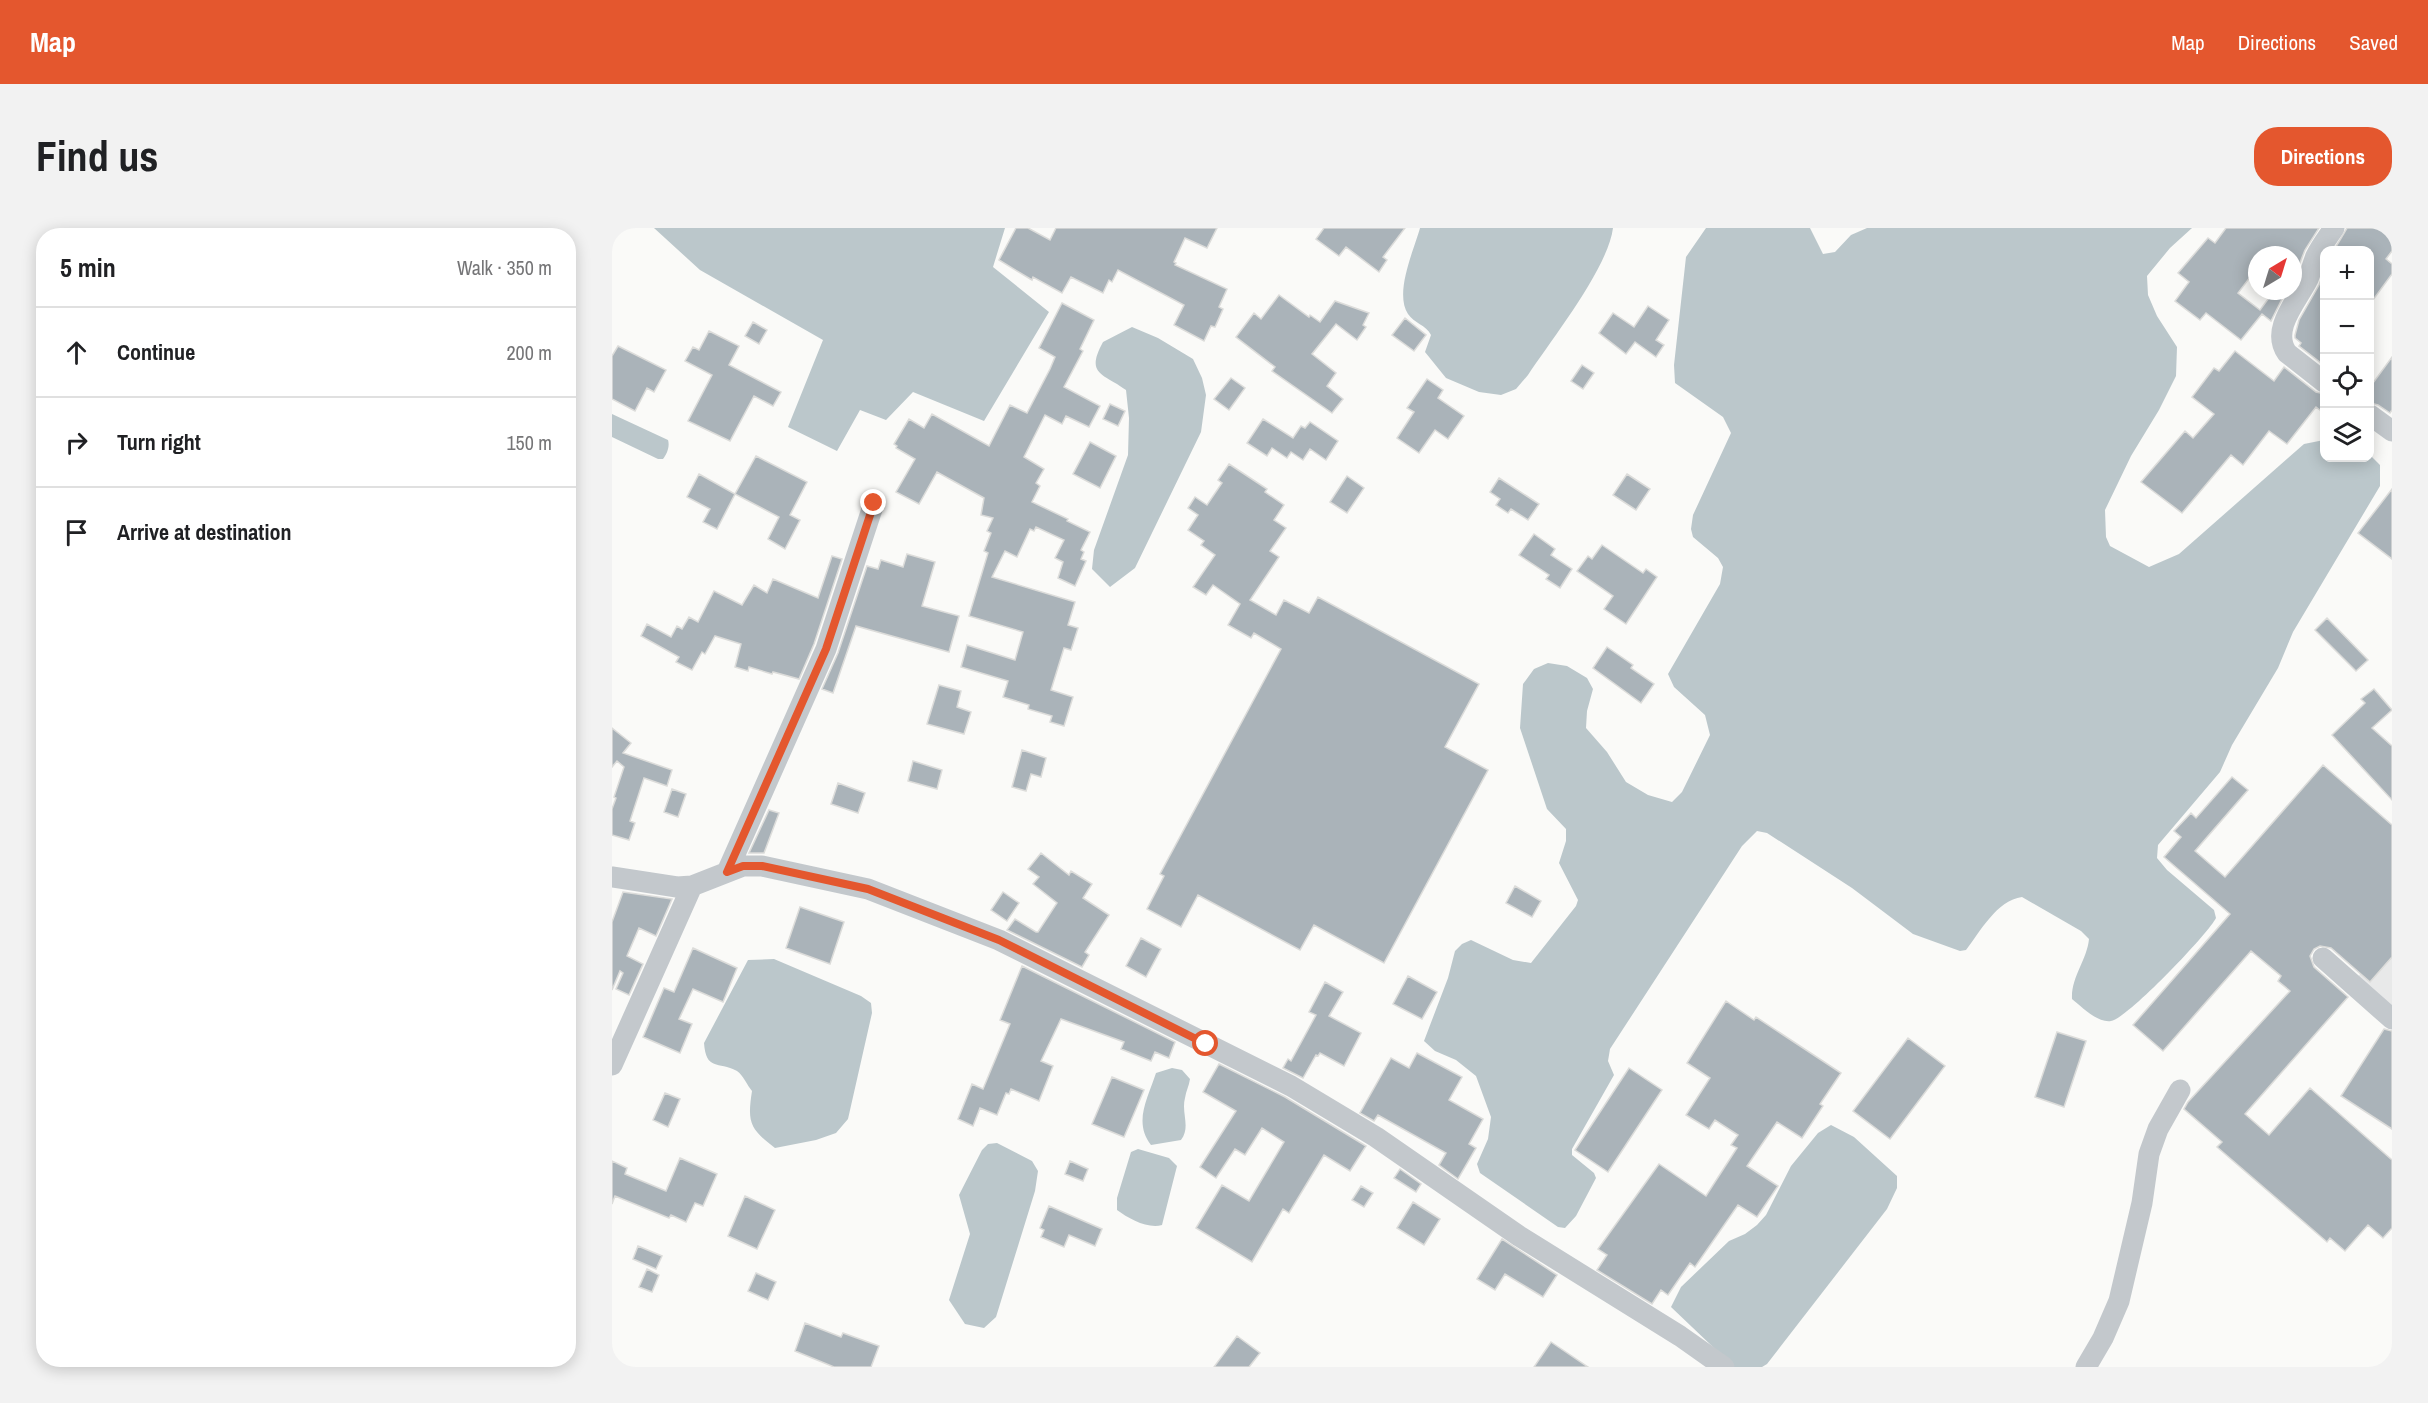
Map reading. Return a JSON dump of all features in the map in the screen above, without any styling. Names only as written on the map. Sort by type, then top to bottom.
[{"type":"street","points":[[2320,378],[2287,353],[2283,347],[2282,337],[2286,316],[2307,279],[2316,255],[2334,228]]},
{"type":"street","points":[[2374,418],[2392,431]]},
{"type":"street","points":[[727,872],[826,649],[874,503]]},
{"type":"street","points":[[612,877],[677,887],[692,886],[743,866],[762,866],[868,889],[999,940],[1300,1092],[1376,1137],[1519,1236],[1680,1336],[1724,1367]]},
{"type":"street","points":[[612,1065],[692,886]]},
{"type":"street","points":[[2323,958],[2392,1019]]},
{"type":"street","points":[[2086,1367],[2103,1338],[2119,1301],[2142,1203],[2149,1154],[2158,1129],[2180,1090]]},
{"type":"shaded area","points":[[654,228],[1005,228],[993,267],[1049,312],[984,421],[913,392],[886,420],[860,410],[837,451],[788,427],[823,340],[700,270]]},
{"type":"shaded area","points":[[1420,228],[1613,228],[1601,263],[1564,323],[1516,389],[1501,395],[1479,392],[1446,378],[1425,352],[1431,335],[1408,314],[1403,295],[1406,271]]},
{"type":"shaded area","points":[[1706,228],[1810,228],[1823,254],[1835,252],[1851,235],[1867,228],[2192,228],[2170,248],[2147,276],[2148,295],[2157,316],[2177,347],[2176,376],[2159,410],[2131,456],[2105,510],[2106,537],[2110,546],[2149,567],[2179,554],[2304,444],[2320,441],[2320,462],[2374,462],[2374,459],[2380,465],[2380,486],[2293,632],[2278,668],[2232,745],[2220,772],[2158,845],[2157,858],[2167,870],[2214,910],[2216,918],[2149,992],[2120,1017],[2111,1021],[2100,1020],[2072,999],[2074,983],[2089,939],[2081,931],[2022,897],[2013,899],[1997,910],[1966,950],[1960,951],[1913,934],[1852,888],[1767,833],[1757,831],[1742,846],[1610,1049],[1608,1061],[1614,1075],[1572,1149],[1572,1155],[1594,1173],[1596,1178],[1576,1216],[1565,1228],[1558,1227],[1480,1173],[1477,1164],[1488,1139],[1491,1117],[1476,1076],[1456,1060],[1435,1051],[1424,1041],[1448,978],[1455,951],[1462,944],[1471,940],[1513,960],[1531,963],[1576,906],[1578,900],[1559,863],[1566,841],[1566,829],[1547,809],[1520,728],[1523,684],[1534,669],[1548,663],[1567,666],[1587,678],[1593,689],[1587,711],[1586,728],[1607,752],[1626,782],[1648,795],[1672,802],[1682,792],[1710,735],[1705,715],[1674,687],[1668,674],[1720,584],[1723,567],[1718,558],[1693,537],[1691,529],[1693,515],[1731,433],[1723,417],[1675,383],[1674,365],[1686,257]]},
{"type":"shaded area","points":[[1132,327],[1158,338],[1193,359],[1202,378],[1206,395],[1201,432],[1135,568],[1110,587],[1092,569],[1094,550],[1128,455],[1129,418],[1126,390],[1099,372],[1096,361],[1103,342]]},
{"type":"shaded area","points":[[612,414],[668,440],[668,450],[663,459],[658,459],[612,437]]},
{"type":"shaded area","points":[[2392,938],[2392,1010],[2355,980]]},
{"type":"shaded area","points":[[774,959],[861,996],[871,1003],[872,1013],[848,1119],[836,1133],[816,1140],[775,1148],[760,1136],[752,1124],[750,1111],[752,1091],[737,1071],[710,1062],[704,1043],[748,960]]},
{"type":"shaded area","points":[[1172,1068],[1182,1070],[1190,1079],[1184,1104],[1186,1125],[1184,1135],[1181,1140],[1151,1145],[1143,1128],[1146,1101],[1156,1073]]},
{"type":"shaded area","points":[[1831,1125],[1854,1137],[1897,1176],[1897,1188],[1887,1209],[1767,1364],[1762,1367],[1734,1367],[1671,1307],[1681,1287],[1729,1241],[1745,1234],[1766,1215],[1791,1166],[1818,1133]]},
{"type":"shaded area","points":[[997,1143],[1032,1161],[1038,1171],[1035,1191],[996,1317],[984,1328],[965,1324],[949,1300],[970,1234],[959,1195],[982,1150],[988,1144]]},
{"type":"shaded area","points":[[1138,1149],[1169,1158],[1177,1166],[1162,1225],[1151,1226],[1133,1220],[1117,1210],[1117,1198],[1131,1152]]},
{"type":"building","points":[[1016,228],[1028,228],[1050,240],[1056,228],[1217,228],[1207,248],[1185,238],[1174,262],[1175,265],[1227,289],[1219,307],[1223,309],[1215,327],[1211,326],[1204,341],[1174,325],[1184,305],[1118,270],[1112,282],[1109,280],[1103,293],[1071,277],[1062,293],[1033,277],[1032,280],[999,260]]},
{"type":"building","points":[[1324,228],[1405,228],[1383,257],[1387,260],[1379,272],[1346,247],[1339,256],[1316,239]]},
{"type":"building","points":[[2226,228],[2319,228],[2302,258],[2302,246],[2248,246],[2248,280],[2238,293],[2260,310],[2267,300],[2282,300],[2271,321],[2262,314],[2241,340],[2206,313],[2200,320],[2175,301],[2189,282],[2178,273],[2208,238],[2215,243]]},
{"type":"building","points":[[2347,228],[2392,228],[2392,251],[2386,259],[2392,264],[2392,274],[2374,299],[2374,246],[2336,246]]},
{"type":"building","points":[[2320,282],[2320,362],[2299,346],[2301,343],[2295,338],[2299,320]]},
{"type":"building","points":[[1279,295],[1309,317],[1310,315],[1320,322],[1335,301],[1369,313],[1363,325],[1366,327],[1357,340],[1336,324],[1312,354],[1336,373],[1327,386],[1343,399],[1332,413],[1272,371],[1275,367],[1236,337],[1254,313],[1261,319]]},
{"type":"building","points":[[1062,303],[1094,320],[1080,349],[1083,351],[1064,387],[1100,406],[1089,427],[1066,416],[1062,424],[1045,415],[1024,457],[1044,469],[1036,483],[1040,486],[1032,502],[1090,532],[1081,550],[1084,552],[1081,559],[1086,561],[1075,586],[1058,578],[1063,562],[1055,558],[1064,540],[1036,527],[1034,531],[1030,529],[1017,557],[1005,551],[992,577],[1075,602],[1068,625],[1078,628],[1071,650],[1064,648],[1051,690],[1073,697],[1064,726],[1050,722],[1052,716],[1028,709],[1029,705],[1003,697],[1008,681],[961,667],[967,645],[1015,660],[1023,632],[969,616],[988,553],[984,551],[991,533],[987,531],[993,518],[981,515],[984,498],[937,472],[919,504],[896,492],[915,459],[896,448],[894,444],[909,419],[924,428],[932,414],[989,446],[1010,405],[1027,413],[1050,369],[1055,357],[1039,348]]},
{"type":"building","points":[[1648,306],[1669,320],[1656,340],[1664,345],[1656,357],[1635,342],[1626,354],[1599,333],[1613,313],[1634,327]]},
{"type":"building","points":[[1405,318],[1426,335],[1414,351],[1392,335]]},
{"type":"building","points":[[753,322],[767,330],[759,344],[745,336]]},
{"type":"building","points":[[709,331],[739,346],[729,365],[781,392],[773,406],[754,396],[730,441],[688,421],[712,375],[685,361],[693,347],[699,350]]},
{"type":"building","points":[[618,346],[666,370],[654,392],[647,388],[635,411],[612,399],[612,356]]},
{"type":"building","points":[[2235,351],[2274,381],[2284,367],[2320,393],[2320,410],[2316,407],[2287,444],[2269,431],[2243,465],[2231,455],[2182,513],[2141,482],[2185,431],[2193,438],[2214,414],[2192,397],[2214,368],[2219,371]]},
{"type":"building","points":[[2392,357],[2392,410],[2390,413],[2374,404],[2374,382]]},
{"type":"building","points":[[1582,365],[1594,373],[1583,389],[1571,381]]},
{"type":"building","points":[[1231,378],[1245,388],[1229,410],[1214,399]]},
{"type":"building","points":[[1427,379],[1443,390],[1438,398],[1464,416],[1448,439],[1435,430],[1419,453],[1397,438],[1414,412],[1407,408]]},
{"type":"building","points":[[1110,404],[1125,411],[1118,426],[1103,419]]},
{"type":"building","points":[[1263,419],[1293,438],[1301,426],[1305,428],[1310,422],[1338,441],[1326,460],[1310,449],[1303,460],[1291,452],[1287,458],[1272,448],[1267,456],[1247,443]]},
{"type":"building","points":[[1090,442],[1116,456],[1100,488],[1073,474]]},
{"type":"building","points":[[756,456],[807,482],[790,515],[800,520],[785,549],[768,539],[779,517],[735,494]]},
{"type":"building","points":[[1229,464],[1267,489],[1265,492],[1284,505],[1274,520],[1286,528],[1270,551],[1279,557],[1250,600],[1276,615],[1284,600],[1309,613],[1318,597],[1479,684],[1445,747],[1488,770],[1384,963],[1314,925],[1300,950],[1198,895],[1181,927],[1147,909],[1164,876],[1160,874],[1281,649],[1254,633],[1251,638],[1228,625],[1240,604],[1213,585],[1206,595],[1193,587],[1215,555],[1201,545],[1204,541],[1188,530],[1198,515],[1188,508],[1195,497],[1207,505],[1222,483],[1218,480]]},
{"type":"building","points":[[699,474],[735,494],[717,529],[703,522],[710,509],[687,497]]},
{"type":"building","points":[[1627,474],[1650,489],[1636,510],[1613,495]]},
{"type":"building","points":[[1347,476],[1364,488],[1347,513],[1330,502]]},
{"type":"building","points":[[1499,478],[1539,504],[1528,520],[1511,509],[1508,513],[1496,505],[1500,499],[1490,492]]},
{"type":"building","points":[[2392,489],[2392,559],[2358,533]]},
{"type":"building","points":[[1534,534],[1555,549],[1551,555],[1572,569],[1560,588],[1546,579],[1549,575],[1519,555]]},
{"type":"building","points":[[1602,545],[1643,573],[1646,569],[1657,577],[1626,624],[1604,609],[1613,596],[1577,571],[1588,556],[1592,559]]},
{"type":"building","points":[[907,554],[935,562],[922,606],[959,616],[949,652],[856,626],[833,693],[822,689],[838,653],[867,566],[878,569],[881,560],[903,567]]},
{"type":"building","points":[[832,556],[842,559],[814,644],[799,679],[749,667],[748,671],[735,667],[741,644],[715,636],[705,654],[702,652],[692,670],[676,662],[679,657],[641,636],[647,624],[671,637],[677,626],[682,629],[689,617],[698,622],[714,591],[742,605],[754,585],[767,593],[773,579],[818,598]]},
{"type":"building","points":[[2327,618],[2368,660],[2356,671],[2315,630]]},
{"type":"building","points":[[1607,647],[1633,665],[1631,668],[1654,684],[1641,703],[1593,668]]},
{"type":"building","points":[[939,685],[961,691],[957,707],[971,712],[964,734],[927,724]]},
{"type":"building","points":[[2374,689],[2392,710],[2372,728],[2392,746],[2392,800],[2332,735],[2365,703],[2361,699]]},
{"type":"building","points":[[612,728],[631,743],[623,753],[672,770],[667,786],[644,778],[630,821],[635,823],[629,840],[612,835],[612,809],[616,798],[614,797],[624,767],[617,761],[612,767]]},
{"type":"building","points":[[1022,750],[1046,758],[1041,777],[1031,774],[1026,791],[1012,787]]},
{"type":"building","points":[[913,761],[942,770],[937,789],[908,781]]},
{"type":"building","points":[[2323,765],[2392,825],[2392,957],[2370,982],[2331,948],[2320,946],[2314,949],[2310,956],[2314,967],[2348,997],[2245,1114],[2269,1135],[2310,1088],[2392,1160],[2392,1228],[2383,1238],[2368,1225],[2345,1251],[2330,1238],[2327,1242],[2217,1147],[2222,1142],[2184,1109],[2290,991],[2278,981],[2281,976],[2251,951],[2163,1051],[2133,1025],[2230,914],[2164,857],[2181,837],[2174,831],[2191,813],[2196,818],[2232,777],[2248,790],[2195,851],[2225,877]]},
{"type":"building","points":[[838,783],[865,793],[858,813],[831,804]]},
{"type":"building","points":[[672,789],[686,794],[678,817],[664,812]]},
{"type":"building","points":[[769,810],[779,813],[764,853],[749,853]]},
{"type":"building","points":[[1041,853],[1069,875],[1071,871],[1092,884],[1083,898],[1109,915],[1085,952],[1089,955],[1082,967],[1007,930],[1015,919],[1038,932],[1057,903],[1033,884],[1039,877],[1028,869]]},
{"type":"building","points":[[1515,886],[1541,901],[1532,917],[1506,903]]},
{"type":"building","points":[[623,892],[672,899],[656,936],[639,928],[627,956],[643,964],[629,995],[616,989],[623,973],[620,971],[612,990],[612,922]]},
{"type":"building","points":[[1003,892],[1019,903],[1007,921],[991,910]]},
{"type":"building","points":[[800,907],[844,922],[830,964],[786,948]]},
{"type":"building","points":[[1141,938],[1161,949],[1146,977],[1126,966]]},
{"type":"building","points":[[693,948],[737,968],[723,1002],[693,989],[679,1019],[692,1024],[680,1053],[643,1037],[664,988],[674,992]]},
{"type":"building","points":[[1022,966],[1175,1042],[1169,1058],[1155,1052],[1151,1061],[1121,1049],[1124,1042],[1061,1019],[1041,1061],[1053,1066],[1039,1101],[1011,1089],[1009,1094],[1006,1093],[997,1115],[980,1108],[973,1126],[958,1119],[972,1084],[983,1089],[1010,1024],[1000,1020]]},
{"type":"building","points":[[1408,976],[1437,992],[1422,1019],[1393,1004]]},
{"type":"building","points":[[1325,982],[1343,992],[1329,1016],[1361,1033],[1344,1066],[1320,1053],[1316,1055],[1303,1078],[1283,1068],[1288,1059],[1291,1061],[1316,1015],[1309,1012]]},
{"type":"building","points":[[1726,1001],[1754,1020],[1756,1017],[1841,1073],[1820,1104],[1823,1106],[1802,1138],[1777,1122],[1747,1166],[1778,1186],[1757,1217],[1738,1205],[1695,1267],[1690,1263],[1668,1295],[1661,1290],[1652,1304],[1597,1270],[1607,1255],[1598,1249],[1659,1164],[1706,1196],[1737,1148],[1731,1145],[1738,1135],[1715,1120],[1709,1129],[1686,1115],[1710,1078],[1687,1063]]},
{"type":"building","points":[[2384,1029],[2392,1031],[2392,1129],[2341,1096]]},
{"type":"building","points":[[2057,1032],[2086,1041],[2064,1107],[2035,1097]]},
{"type":"building","points":[[1908,1038],[1945,1066],[1890,1139],[1853,1111]]},
{"type":"building","points":[[1417,1053],[1462,1077],[1449,1100],[1483,1119],[1469,1144],[1476,1148],[1458,1179],[1439,1165],[1446,1153],[1378,1115],[1374,1121],[1360,1113],[1391,1058],[1409,1068]]},
{"type":"building","points":[[1219,1064],[1285,1097],[1366,1146],[1350,1171],[1324,1155],[1289,1213],[1283,1209],[1252,1262],[1196,1228],[1222,1185],[1249,1201],[1284,1142],[1262,1128],[1245,1155],[1235,1149],[1216,1178],[1200,1167],[1236,1111],[1203,1092]]},
{"type":"building","points":[[1629,1068],[1662,1090],[1608,1172],[1575,1150]]},
{"type":"building","points":[[1112,1077],[1144,1090],[1124,1137],[1092,1124]]},
{"type":"building","points":[[665,1093],[680,1099],[668,1127],[653,1120]]},
{"type":"building","points":[[680,1158],[717,1174],[703,1206],[695,1203],[686,1222],[671,1215],[669,1218],[615,1196],[612,1204],[612,1161],[627,1168],[625,1174],[666,1191]]},
{"type":"building","points":[[1070,1161],[1088,1169],[1083,1181],[1065,1174]]},
{"type":"building","points":[[1400,1169],[1421,1184],[1416,1192],[1394,1178]]},
{"type":"building","points":[[1361,1186],[1373,1193],[1364,1207],[1352,1200]]},
{"type":"building","points":[[745,1196],[775,1210],[757,1249],[728,1236]]},
{"type":"building","points":[[1413,1202],[1440,1219],[1424,1245],[1397,1228]]},
{"type":"building","points":[[1049,1206],[1102,1229],[1095,1246],[1069,1235],[1064,1247],[1041,1237],[1044,1230],[1040,1228]]},
{"type":"building","points":[[1502,1239],[1557,1275],[1543,1297],[1505,1274],[1495,1290],[1477,1279]]},
{"type":"building","points":[[638,1246],[662,1256],[656,1269],[633,1259]]},
{"type":"building","points":[[647,1269],[659,1275],[652,1292],[639,1287]]},
{"type":"building","points":[[756,1273],[776,1282],[768,1300],[748,1291]]},
{"type":"building","points":[[805,1323],[841,1337],[843,1333],[879,1346],[871,1367],[834,1367],[795,1351]]},
{"type":"building","points":[[1237,1336],[1260,1353],[1249,1367],[1214,1367]]},
{"type":"building","points":[[1551,1342],[1588,1367],[1534,1367]]},
{"type":"route","points":[[874,503],[826,649],[727,872],[743,866],[762,866],[868,889],[999,940],[1206,1044]]}]
